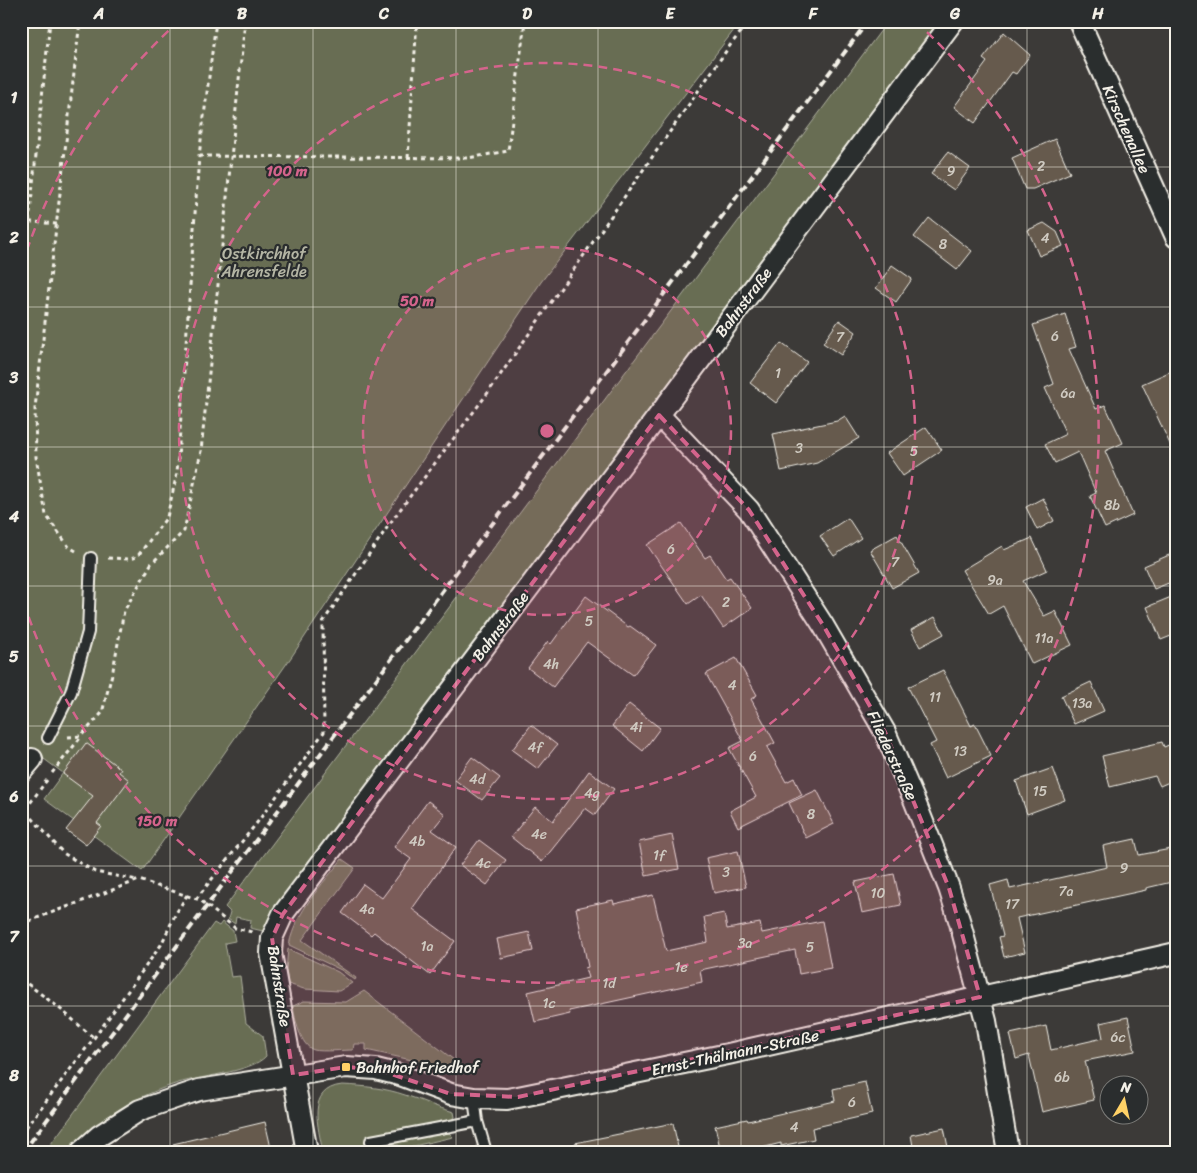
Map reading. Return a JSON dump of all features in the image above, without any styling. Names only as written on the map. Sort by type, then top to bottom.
[{"type":"street","name":"Bahnstraße","points":[[307,1152],[272,953],[272,938],[283,914],[953,21]]},
{"type":"street","name":"Kirschenallee","points":[[1079,21],[1176,237]]},
{"type":"street","name":"Fliederstraße","points":[[659,415],[749,510],[823,624],[885,732],[915,802],[960,923],[980,997],[995,1067],[1008,1152]]},
{"type":"street","name":"Ernst-Thälmann-Straße","points":[[293,1075],[346,1067],[376,1069],[400,1075],[452,1094],[474,1098],[507,1099],[728,1054],[1176,953]]},
{"type":"street","points":[[81,1152],[99,1136],[140,1110],[199,1090],[293,1075]]},
{"type":"lane","points":[[48,738],[71,692],[88,632],[91,558]]},
{"type":"lane","points":[[474,1098],[477,1121],[486,1152]]},
{"type":"lane","points":[[371,1141],[477,1121]]},
{"type":"path","points":[[29,222],[50,21]]},
{"type":"path","points":[[80,21],[58,224],[35,408],[36,456],[46,515],[69,548],[91,558],[130,559],[137,557],[167,517],[177,473],[199,156],[216,21]]},
{"type":"path","points":[[67,751],[102,713],[113,670],[124,611],[150,564],[184,531],[201,451],[245,21]]},
{"type":"path","points":[[408,158],[417,21]]},
{"type":"path","points":[[199,156],[468,158],[508,152],[526,21]]},
{"type":"path","points":[[196,899],[256,824],[324,732],[323,622],[393,519],[487,394],[731,44],[750,21]]},
{"type":"path","points":[[21,221],[58,224]]},
{"type":"path","points":[[48,738],[81,736]]},
{"type":"path","points":[[25,810],[63,853],[94,872],[139,880],[187,895],[208,906],[236,928]]},
{"type":"path","points":[[21,924],[139,880]]},
{"type":"path","points":[[21,1134],[162,945],[175,915],[187,895]]},
{"type":"path","points":[[21,979],[94,1038]]},
{"type":"highlighted area","points":[[659,415],[749,510],[823,625],[885,732],[949,888],[980,997],[518,1097],[451,1094],[376,1069],[346,1067],[293,1075],[272,938],[283,914]]},
{"type":"green space","name":"Ostkirchhof Ahrensfelde","points":[[21,21],[741,21],[541,282],[292,656],[142,871],[44,799],[63,773],[21,742]]},
{"type":"green space","points":[[888,21],[940,21],[263,931],[250,928],[251,920],[236,917],[235,924],[228,919],[230,912],[225,907]]},
{"type":"green space","points":[[342,859],[355,868],[302,940],[356,978],[355,980],[341,970],[289,945],[297,921],[318,889]]},
{"type":"green space","points":[[222,922],[233,931],[235,941],[225,943],[231,977],[240,976],[246,1023],[263,1036],[266,1056],[259,1062],[236,1070],[182,1082],[157,1090],[115,1112],[90,1130],[66,1152],[45,1152],[214,923],[219,926]]},
{"type":"green space","points":[[288,949],[338,972],[352,983],[339,991],[304,989],[288,984],[286,970]]},
{"type":"green space","points":[[364,991],[471,1073],[439,1071],[416,1061],[366,1050],[366,1044],[354,1044],[353,1050],[322,1051],[314,1050],[305,1043],[299,1031],[293,1006],[304,1001],[346,1002]]},
{"type":"green space","points":[[342,1085],[374,1088],[397,1093],[454,1112],[455,1117],[447,1122],[365,1137],[367,1146],[376,1145],[379,1148],[362,1152],[323,1152],[317,1121],[319,1101],[323,1094],[331,1088]]},
{"type":"green space","points":[[449,1133],[453,1137],[405,1148],[398,1145],[390,1145],[392,1142]]},
{"type":"building","points":[[1004,32],[1030,55],[1016,74],[1012,72],[975,123],[954,107],[987,62],[983,59]]},
{"type":"building","points":[[1055,139],[1070,173],[1033,189],[1025,189],[1012,158]]},
{"type":"building","points":[[948,152],[970,168],[954,190],[931,174]]},
{"type":"building","points":[[929,218],[972,251],[957,270],[914,237]]},
{"type":"building","points":[[1044,223],[1057,232],[1063,246],[1039,256],[1028,230]]},
{"type":"building","points":[[892,265],[912,279],[896,302],[876,288]]},
{"type":"building","points":[[1065,314],[1076,347],[1069,349],[1096,409],[1105,405],[1123,443],[1105,451],[1133,515],[1105,528],[1090,496],[1096,493],[1078,452],[1055,463],[1045,444],[1066,434],[1045,388],[1054,384],[1033,325]]},
{"type":"building","points":[[839,320],[856,332],[841,355],[823,343]]},
{"type":"building","points":[[781,343],[807,362],[776,403],[750,383]]},
{"type":"building","points":[[1176,369],[1176,457],[1142,384]]},
{"type":"building","points":[[845,416],[859,438],[817,463],[781,471],[773,434],[837,421]]},
{"type":"building","points":[[926,427],[942,450],[903,476],[887,453]]},
{"type":"building","points":[[1043,498],[1054,521],[1037,530],[1026,507]]},
{"type":"building","points":[[848,518],[861,538],[834,556],[820,536]]},
{"type":"building","points":[[681,523],[705,558],[710,555],[726,579],[730,577],[752,608],[723,628],[701,595],[688,604],[647,545]]},
{"type":"building","points":[[897,535],[919,573],[892,588],[870,550]]},
{"type":"building","points":[[1032,538],[1047,570],[1023,581],[1044,616],[1055,611],[1072,645],[1032,664],[1003,606],[989,614],[962,570],[1002,546],[1004,550]]},
{"type":"building","points":[[1176,552],[1176,580],[1154,589],[1144,566]]},
{"type":"building","points":[[1176,595],[1176,634],[1161,640],[1147,607]]},
{"type":"building","points":[[586,596],[656,645],[633,675],[587,642],[553,687],[528,668],[548,641],[551,644]]},
{"type":"building","points":[[935,617],[944,634],[920,647],[911,630]]},
{"type":"building","points":[[736,658],[757,695],[751,699],[775,743],[767,747],[786,782],[794,778],[802,795],[738,827],[730,811],[756,797],[729,748],[743,741],[706,674]]},
{"type":"building","points":[[943,670],[971,726],[975,724],[991,756],[946,778],[930,745],[936,742],[908,687]]},
{"type":"building","points":[[1091,682],[1104,711],[1074,724],[1061,696]]},
{"type":"building","points":[[629,704],[660,728],[643,751],[612,726]]},
{"type":"building","points":[[531,725],[557,745],[538,769],[512,750]]},
{"type":"building","points":[[1162,742],[1164,747],[1176,742],[1176,779],[1160,786],[1155,776],[1110,787],[1102,756]]},
{"type":"building","points":[[86,743],[121,769],[119,772],[129,780],[97,823],[101,826],[86,845],[66,830],[93,796],[63,774]]},
{"type":"building","points":[[472,757],[500,778],[482,800],[455,780]]},
{"type":"building","points":[[1053,768],[1065,800],[1027,814],[1016,781]]},
{"type":"building","points":[[589,771],[614,789],[595,815],[585,808],[542,862],[511,837],[535,807],[553,821]]},
{"type":"building","points":[[817,790],[834,824],[806,838],[789,803]]},
{"type":"building","points":[[428,801],[445,814],[432,830],[456,847],[412,909],[455,941],[430,975],[374,932],[371,935],[342,913],[363,884],[382,898],[411,859],[394,847]]},
{"type":"building","points":[[672,835],[679,869],[646,876],[639,842]]},
{"type":"building","points":[[1135,839],[1139,855],[1176,848],[1176,881],[1146,888],[1146,890],[1017,918],[1025,952],[1004,957],[999,937],[1003,936],[990,885],[1008,880],[1010,889],[1107,867],[1103,846]]},
{"type":"building","points":[[479,840],[506,860],[487,885],[460,865]]},
{"type":"building","points":[[738,851],[746,887],[714,893],[706,858]]},
{"type":"building","points":[[894,874],[901,905],[862,913],[855,882]]},
{"type":"building","points":[[653,895],[666,951],[708,942],[704,917],[724,913],[727,929],[760,923],[762,933],[822,921],[831,968],[799,974],[795,950],[700,970],[702,982],[569,1011],[570,1014],[535,1022],[528,992],[588,978],[585,968],[588,967],[576,908],[613,900],[614,904]]},
{"type":"building","points":[[529,932],[533,951],[501,958],[497,939]]},
{"type":"building","points":[[1128,1017],[1135,1051],[1085,1061],[1094,1100],[1042,1112],[1029,1055],[1016,1059],[1010,1034],[1046,1026],[1051,1050],[1103,1038],[1100,1023]]},
{"type":"building","points":[[865,1082],[872,1114],[812,1128],[814,1139],[781,1146],[781,1143],[746,1152],[721,1152],[715,1126],[747,1119],[748,1121],[835,1101],[833,1089]]},
{"type":"building","points":[[265,1122],[272,1152],[174,1152],[173,1144]]},
{"type":"building","points":[[673,1123],[679,1152],[576,1152],[575,1143]]},
{"type":"building","points":[[944,1128],[949,1152],[914,1152],[911,1135]]},
{"type":"railway","points":[[23,1152],[868,21]]},
{"type":"place","name":"Bahnhof Friedhof","points":[[346,1067]]}]
